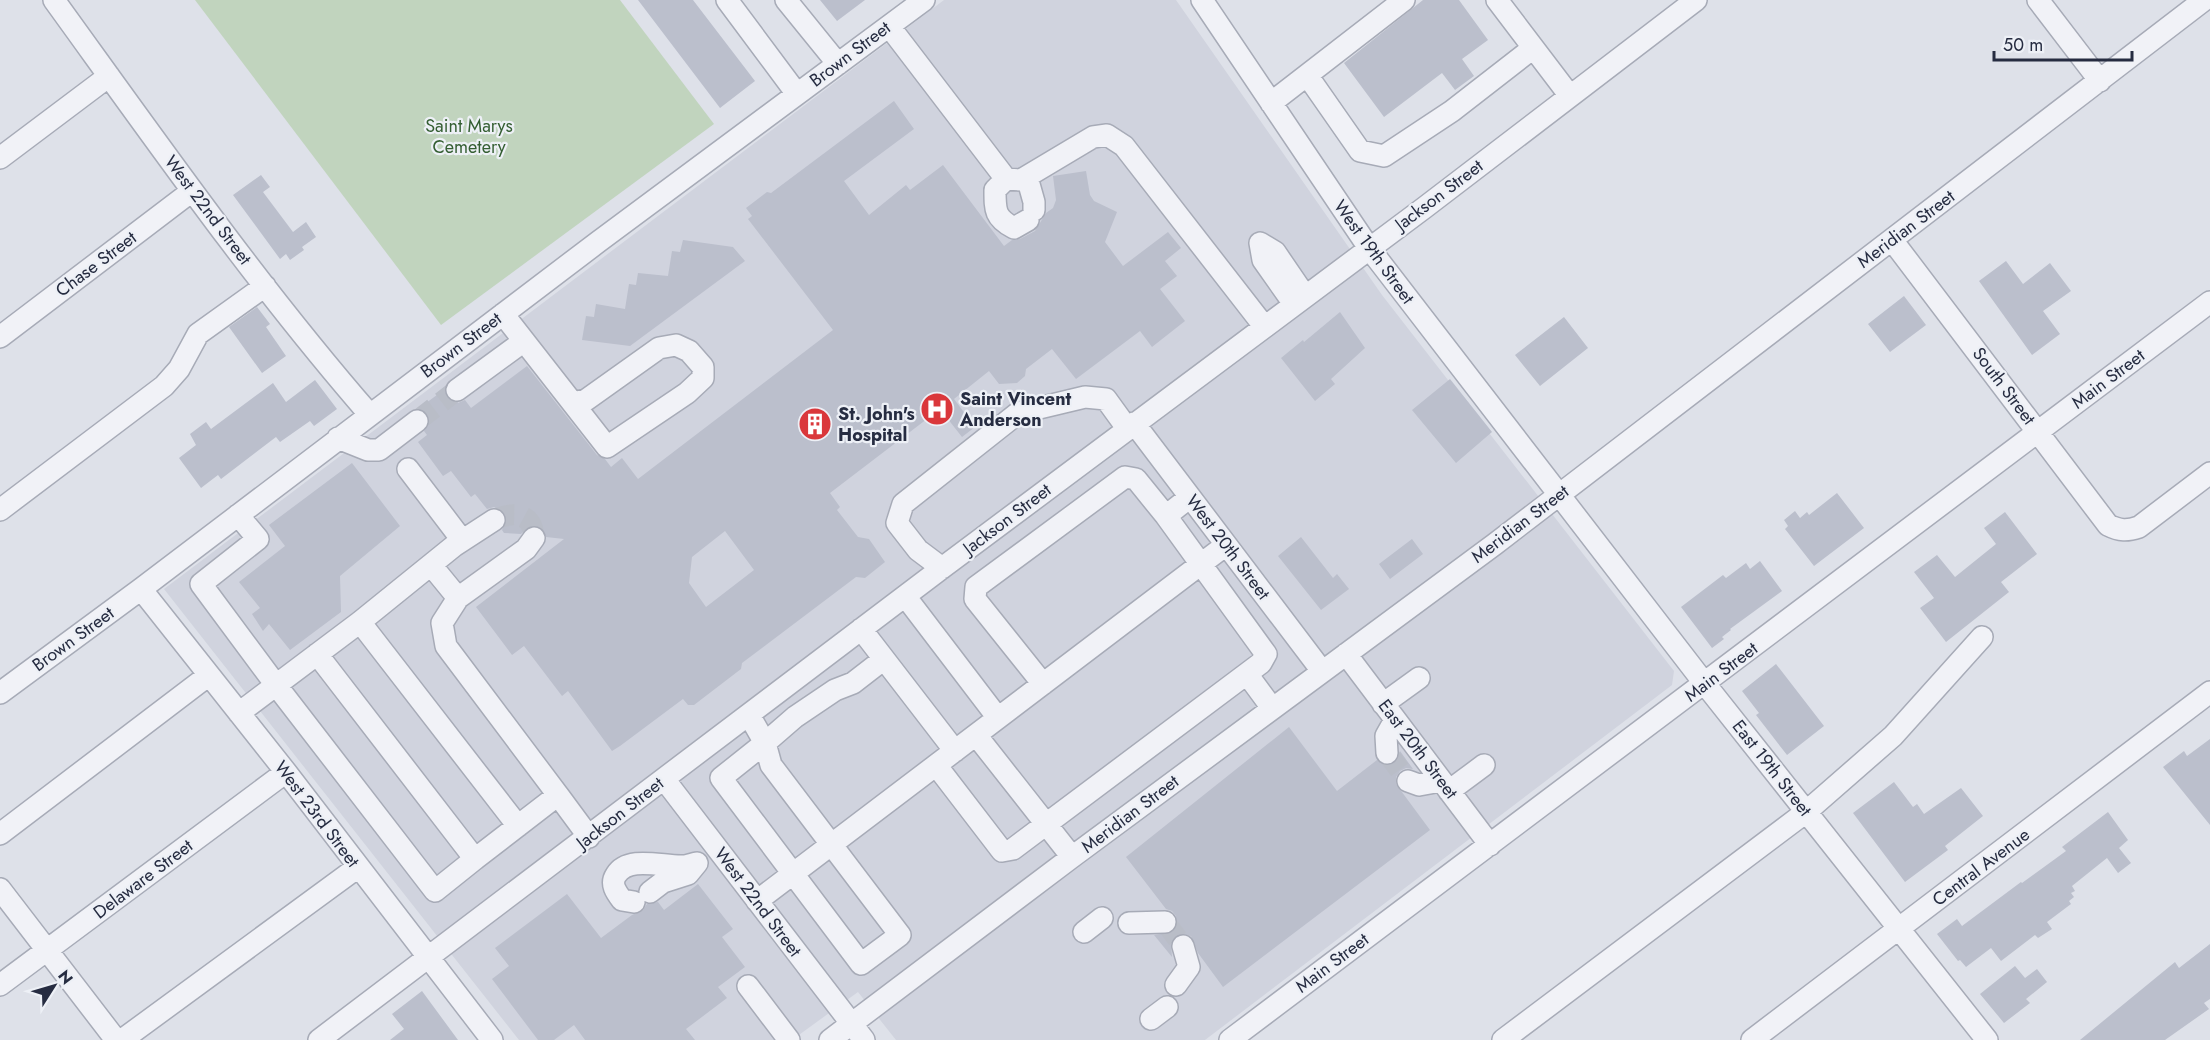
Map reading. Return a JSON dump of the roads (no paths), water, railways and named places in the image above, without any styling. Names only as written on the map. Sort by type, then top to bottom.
[{"type":"street","name":"West 22nd Street","points":[[54,0],[192,191],[342,383],[370,415]]},
{"type":"street","points":[[727,0],[797,94]]},
{"type":"street","points":[[786,0],[838,63]]},
{"type":"street","name":"Brown Street","points":[[0,693],[924,0]]},
{"type":"street","name":"West 19th Street","points":[[1202,0],[1369,248],[1558,495]]},
{"type":"street","points":[[1271,103],[1404,0]]},
{"type":"street","points":[[1497,0],[1570,96]]},
{"type":"street","name":"Jackson Street","points":[[320,1040],[1696,0]]},
{"type":"street","points":[[2038,0],[2100,81]]},
{"type":"street","name":"Meridian Street","points":[[830,1040],[858,1032],[1072,857],[1558,495],[2204,0]]},
{"type":"street","points":[[889,26],[1006,179]]},
{"type":"street","points":[[1306,75],[1360,151],[1384,156],[1452,111],[1533,48]]},
{"type":"street","points":[[0,158],[109,76]]},
{"type":"street","points":[[1027,177],[1034,202],[1031,215],[1014,228],[1001,221],[995,208],[995,190],[1006,179],[1022,180],[1093,137],[1107,135],[1124,146],[1264,326]]},
{"type":"street","name":"Chase Street","points":[[0,337],[192,191]]},
{"type":"street","name":"South Street","points":[[1892,240],[2108,525],[2118,530],[2128,531],[2139,527],[2210,472]]},
{"type":"street","points":[[0,510],[164,386],[179,369],[198,334],[265,286]]},
{"type":"street","name":"Main Street","points":[[1236,1038],[2210,302]]},
{"type":"street","points":[[503,314],[607,447],[687,393],[704,378],[703,367],[689,351],[675,345],[659,348],[586,400],[573,403]]},
{"type":"street","points":[[457,390],[524,341]]},
{"type":"street","name":"West 20th Street","points":[[942,568],[918,550],[897,523],[903,504],[1018,413],[1085,397],[1106,399],[1190,497],[1322,671]]},
{"type":"street","points":[[338,438],[368,450],[379,450],[417,421]]},
{"type":"street","points":[[408,469],[462,540]]},
{"type":"street","points":[[936,765],[1002,851],[1012,849],[1261,663],[1266,654],[1166,516],[1136,479],[1125,477],[976,587],[975,599],[1043,684]]},
{"type":"street","name":"East 19th Street","points":[[1558,495],[1987,1040]]},
{"type":"street","points":[[1166,516],[1190,497]]},
{"type":"street","points":[[238,514],[258,539],[201,584],[435,891],[558,795]]},
{"type":"street","points":[[239,713],[360,622],[462,540],[494,519]]},
{"type":"street","points":[[534,538],[526,549],[458,598],[442,623],[446,646],[589,837]]},
{"type":"street","points":[[758,901],[1226,545]]},
{"type":"street","points":[[431,565],[458,598]]},
{"type":"street","name":"West 23rd Street","points":[[141,589],[286,772],[492,1040]]},
{"type":"street","points":[[905,596],[998,718]]},
{"type":"street","points":[[360,622],[518,826]]},
{"type":"street","points":[[861,629],[955,751]]},
{"type":"street","points":[[1503,1040],[1806,812],[1893,736],[1982,637]]},
{"type":"street","points":[[317,654],[476,859]]},
{"type":"street","name":"East 20th Street","points":[[1346,654],[1490,844]]},
{"type":"street","points":[[749,715],[765,743],[771,765],[900,935],[861,963],[721,778],[765,743],[795,717],[835,690],[853,683],[884,659]]},
{"type":"street","points":[[1247,674],[1272,708]]},
{"type":"street","points":[[0,834],[209,675]]},
{"type":"street","points":[[1387,753],[1386,736],[1389,712],[1419,678]]},
{"type":"street","name":"Central Avenue","points":[[1752,1040],[2210,692]]},
{"type":"street","points":[[976,735],[1072,857]]},
{"type":"street","points":[[1408,781],[1419,785],[1445,786],[1484,765]]},
{"type":"street","name":"Delaware Street","points":[[0,985],[286,772]]},
{"type":"street","name":"West 22nd Street","points":[[664,779],[858,1032]]},
{"type":"street","points":[[697,863],[684,866],[628,865],[619,870],[613,879],[614,890],[622,900],[642,897],[663,882],[687,874],[716,848]]},
{"type":"street","points":[[122,1040],[358,867]]},
{"type":"street","points":[[0,889],[116,1040]]},
{"type":"street","points":[[1084,932],[1102,918]]},
{"type":"street","points":[[1129,923],[1165,922]]},
{"type":"street","points":[[1176,985],[1190,967],[1183,946]]},
{"type":"street","points":[[748,986],[789,1040]]},
{"type":"tunnel","points":[[417,421],[457,390]]},
{"type":"tunnel","points":[[494,520],[508,515],[521,516],[530,523],[534,538]]},
{"type":"tunnel","points":[[1387,753],[1408,781]]},
{"type":"tunnel","points":[[1165,922],[1183,946]]},
{"type":"place","name":"Saint Vincent Anderson","points":[[937,409]]},
{"type":"place","name":"St. John's Hospital","points":[[815,424]]},
{"type":"park label","name":"Saint Marys Cemetery","points":[[469,136]]}]
